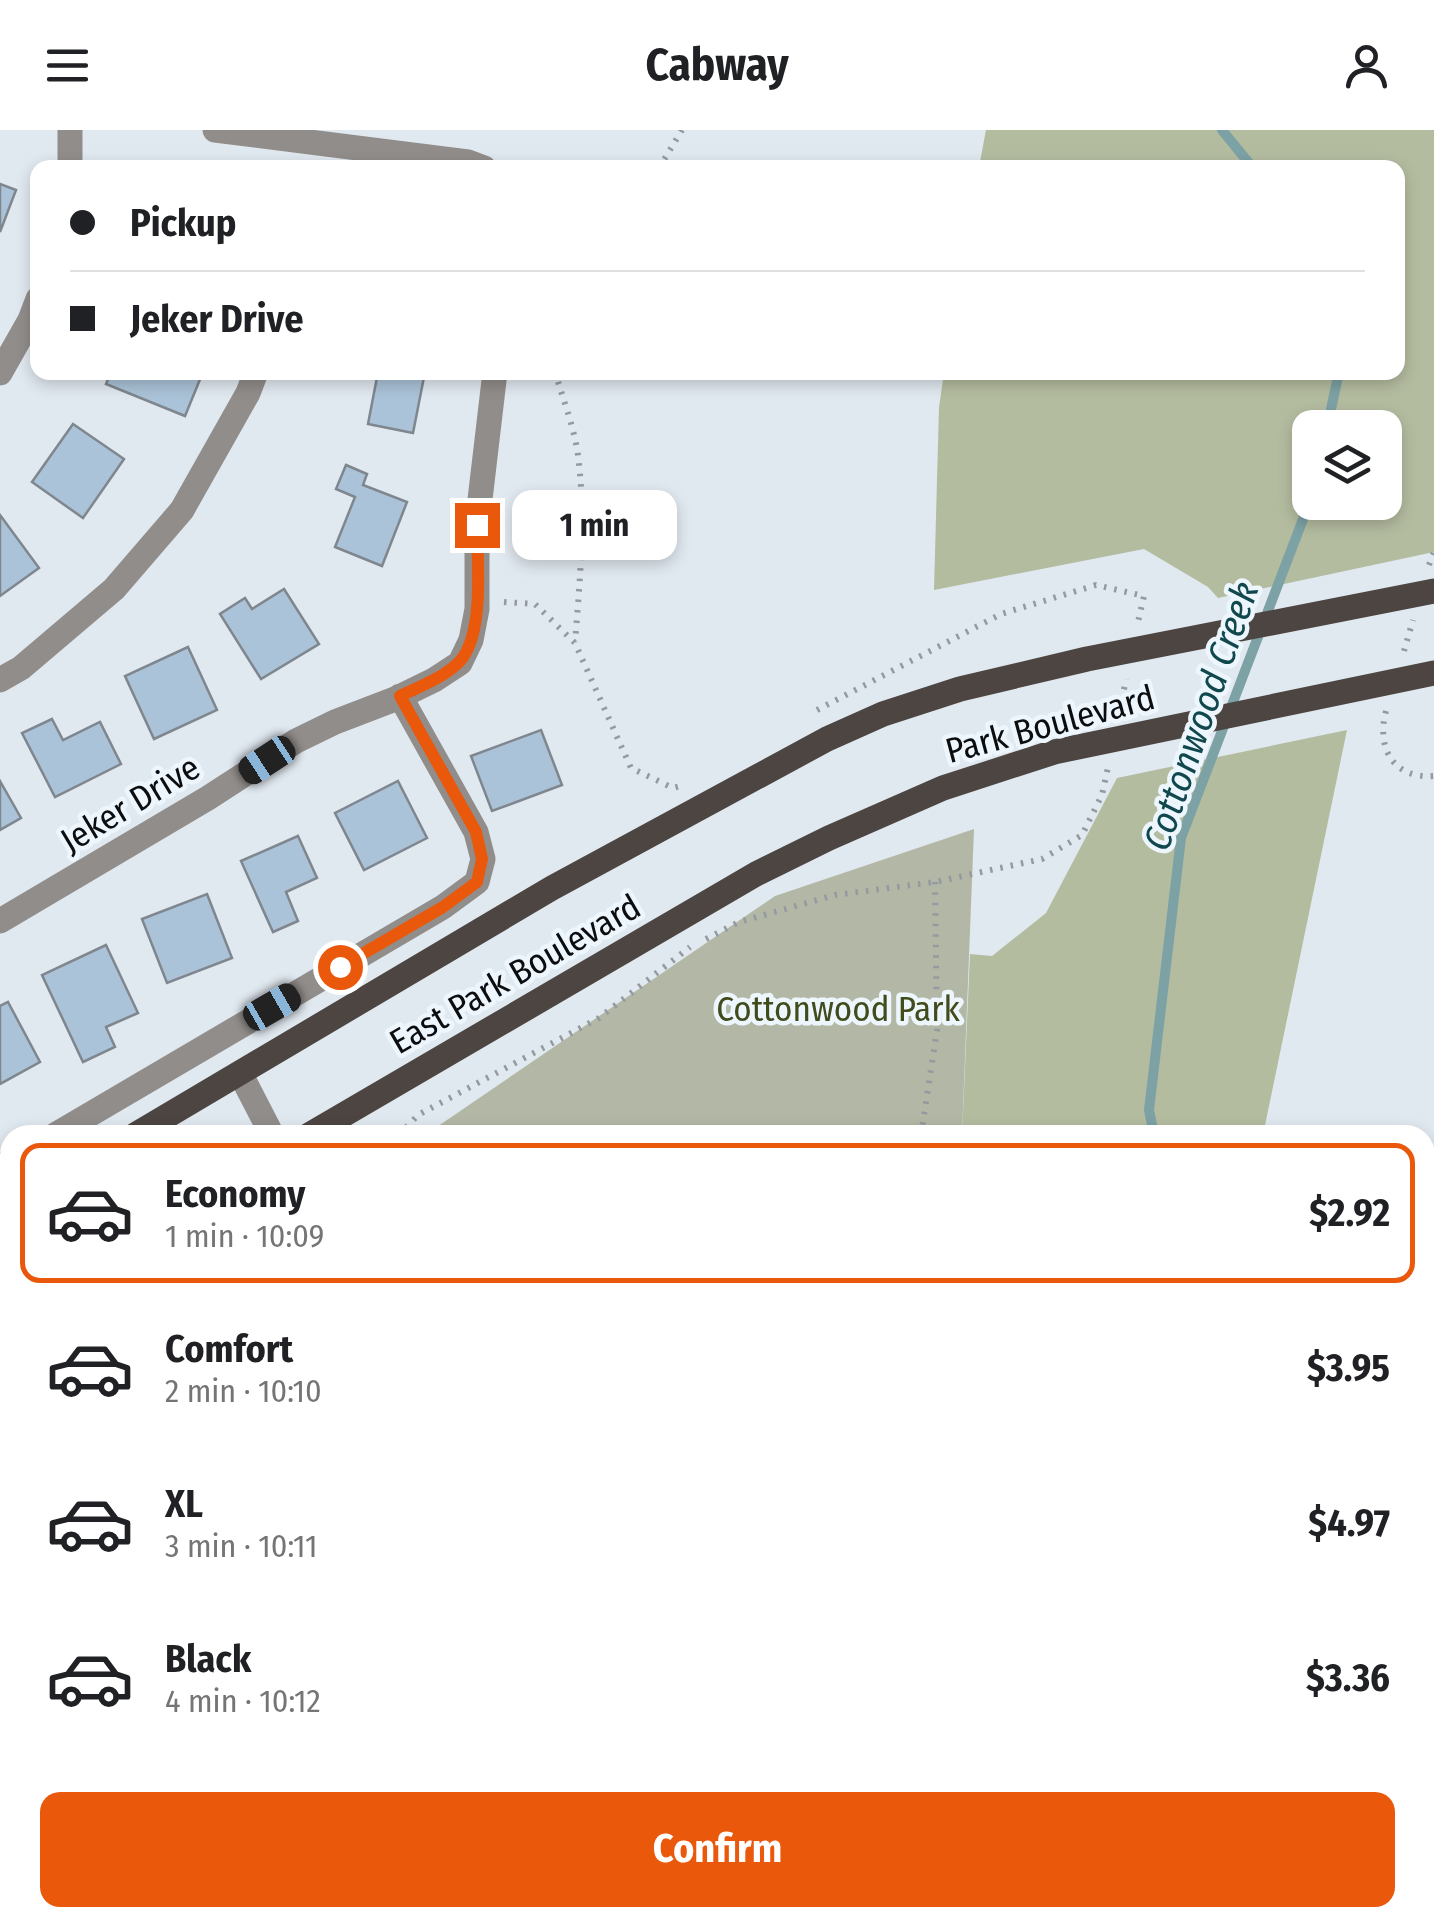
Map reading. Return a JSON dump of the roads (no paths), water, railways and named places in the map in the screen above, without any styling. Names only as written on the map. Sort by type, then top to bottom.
[{"type":"main road","name":"Park Boulevard","points":[[765,772],[827,739],[922,700],[1087,658],[1434,591]]},
{"type":"main road","name":"Park Boulevard","points":[[756,874],[944,788],[1054,752],[1434,673]]},
{"type":"main road","name":"East Park Boulevard","points":[[152,1125],[552,888],[765,772]]},
{"type":"main road","name":"East Park Boulevard","points":[[326,1125],[756,874]]},
{"type":"street","points":[[70,130],[70,160]]},
{"type":"street","points":[[216,130],[305,155],[421,160]]},
{"type":"street","points":[[0,373],[30,320]]},
{"type":"street","points":[[0,680],[21,668],[114,589],[182,510],[253,380]]},
{"type":"street","name":"Jeker Drive","points":[[0,921],[296,741],[434,680],[460,663],[471,640],[477,601],[477,525],[494,380]]},
{"type":"street","points":[[73,1125],[443,907],[477,882],[482,859],[476,832],[400,696]]},
{"type":"street","points":[[240,1073],[267,1125]]},
{"type":"waterway","name":"Cottonwood Creek","points":[[1222,130],[1246,160]]},
{"type":"waterway","name":"Cottonwood Creek","points":[[1331,410],[1337,380]]},
{"type":"waterway","name":"Cottonwood Creek","points":[[1152,1125],[1149,1110],[1181,838],[1303,520]]},
{"type":"park label","name":"Cottonwood Park","points":[[838,1009]]}]
